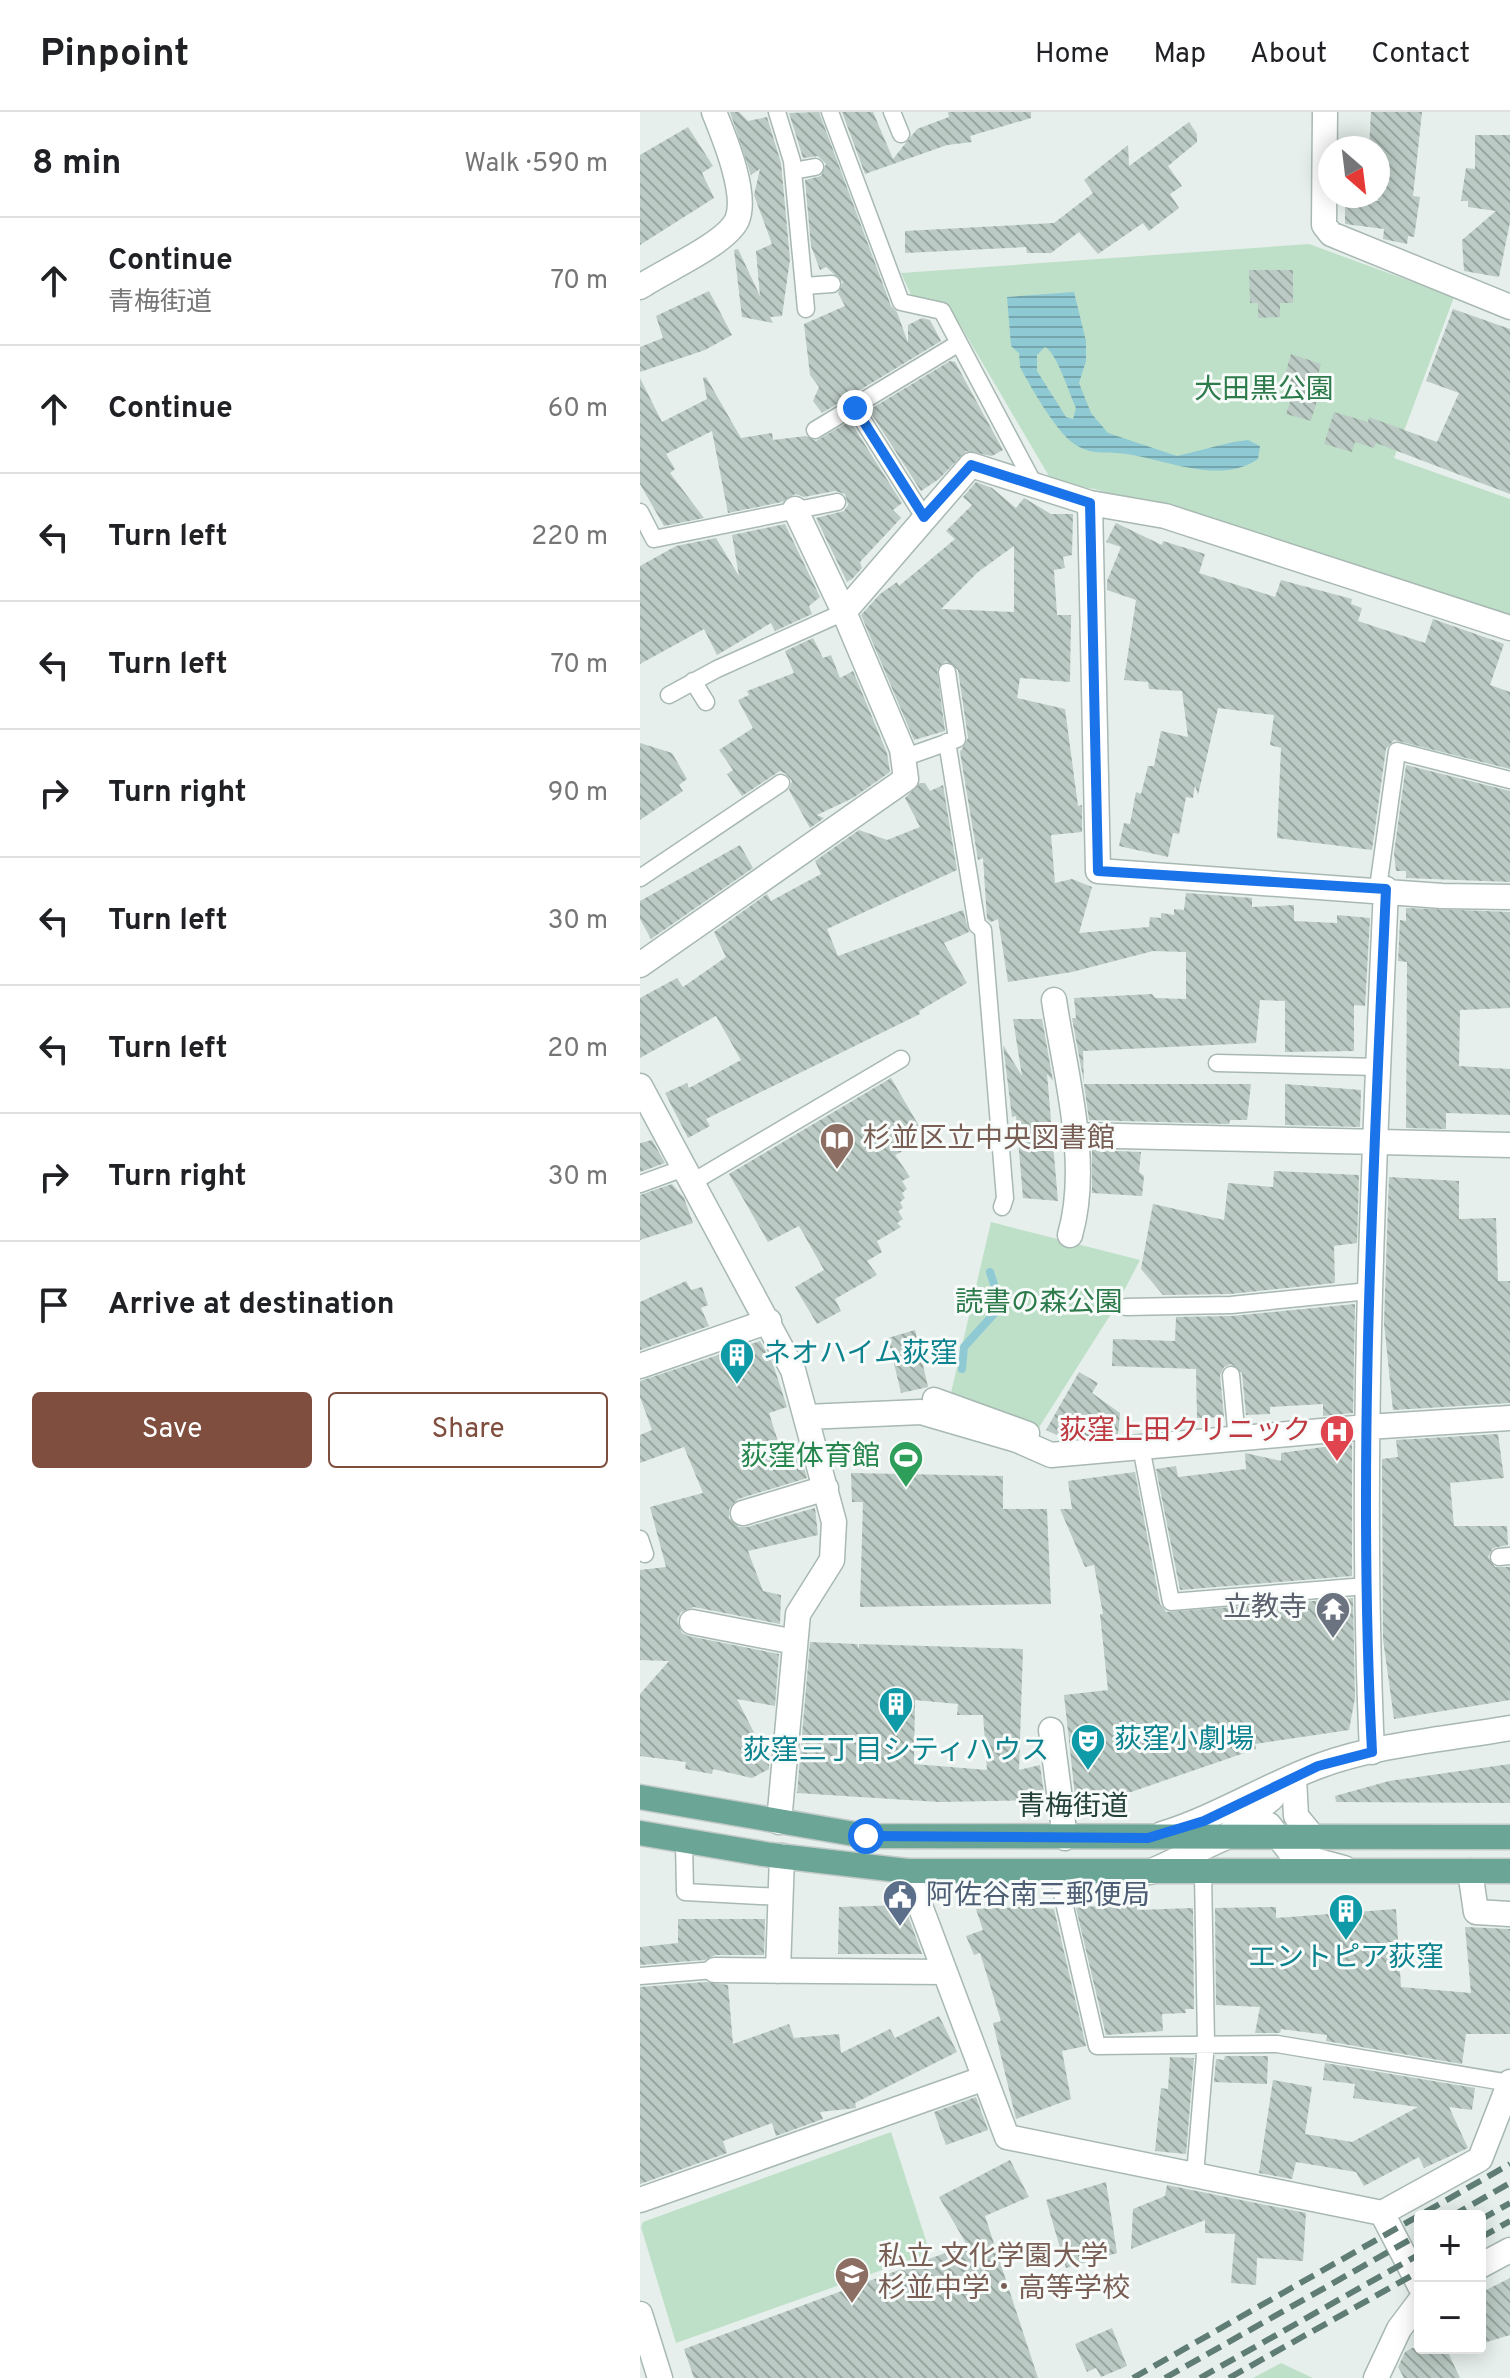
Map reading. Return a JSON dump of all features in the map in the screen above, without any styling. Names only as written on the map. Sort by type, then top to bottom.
[{"type":"main road","name":"青梅街道","points":[[640,1797],[866,1836],[1510,1837]]},
{"type":"main road","points":[[640,1833],[782,1856],[907,1871],[1510,1871]]},
{"type":"street","points":[[640,287],[723,237],[737,221],[739,206],[735,172],[714,112]]},
{"type":"street","points":[[1325,112],[1324,225],[1331,234],[1510,307]]},
{"type":"street","points":[[844,612],[971,465],[1090,503],[1165,516],[1510,628]]},
{"type":"street","points":[[1090,503],[1098,871],[1382,889],[1442,896],[1510,897]]},
{"type":"street","points":[[640,965],[906,779],[903,758],[844,612],[795,509]]},
{"type":"street","points":[[1372,1752],[1366,1586],[1367,1427],[1382,889]]},
{"type":"street","points":[[1054,1000],[1074,1135],[1077,1209],[1070,1235]]},
{"type":"street","points":[[640,1086],[793,1370],[834,1522],[832,1560],[798,1614],[779,1822]]},
{"type":"street","points":[[1074,1135],[1374,1145],[1510,1145]]},
{"type":"street","points":[[640,1366],[769,1321]]},
{"type":"street","points":[[934,1399],[1040,1438]]},
{"type":"street","points":[[806,1417],[921,1412],[1017,1440],[1051,1455],[1367,1427],[1510,1418]]},
{"type":"street","points":[[743,1513],[826,1488]]},
{"type":"street","points":[[692,1622],[795,1642]]},
{"type":"street","points":[[1148,1838],[1204,1821],[1318,1766],[1372,1752],[1510,1728]]},
{"type":"street","points":[[1051,1730],[1065,1838]]},
{"type":"street","points":[[1294,1778],[1272,1809],[1269,1826],[1292,1854],[1350,1870]]},
{"type":"street","points":[[1148,1873],[1224,1838],[1294,1778]]},
{"type":"street","points":[[1294,1778],[1296,1816],[1314,1838]]},
{"type":"street","points":[[778,1971],[782,1856]]},
{"type":"street","points":[[907,1871],[1007,2137],[1382,2213],[1480,2159],[1510,2083]]},
{"type":"street","points":[[1470,1871],[1476,1912],[1510,1914]]},
{"type":"street","points":[[715,1970],[945,1972]]},
{"type":"street","points":[[640,2200],[985,2078]]},
{"type":"street","points":[[1382,2213],[1418,2282]]},
{"type":"street","points":[[1486,2263],[1510,2250]]},
{"type":"street","points":[[1376,2378],[1399,2329],[1414,2309]]},
{"type":"street","points":[[642,2326],[660,2378]]},
{"type":"lane","points":[[777,112],[793,171],[806,309]]},
{"type":"lane","points":[[830,112],[901,302],[942,311],[1035,486]]},
{"type":"lane","points":[[892,112],[901,134]]},
{"type":"lane","points":[[793,171],[815,167]]},
{"type":"lane","points":[[804,286],[832,284]]},
{"type":"lane","points":[[815,430],[959,343]]},
{"type":"lane","points":[[855,408],[924,517]]},
{"type":"lane","points":[[640,512],[654,539],[837,502]]},
{"type":"lane","points":[[669,695],[844,612]]},
{"type":"lane","points":[[903,758],[957,739],[947,672]]},
{"type":"lane","points":[[693,681],[706,702]]},
{"type":"lane","points":[[947,742],[977,925],[983,930],[1005,1198],[1002,1207]]},
{"type":"lane","points":[[1382,889],[1397,751],[1510,780]]},
{"type":"lane","points":[[640,878],[781,783]]},
{"type":"lane","points":[[640,1184],[687,1176],[901,1059]]},
{"type":"lane","points":[[1217,1063],[1378,1067]]},
{"type":"lane","points":[[1126,1307],[1231,1305],[1369,1291]]},
{"type":"lane","points":[[1231,1375],[1237,1439]]},
{"type":"lane","points":[[1141,1447],[1171,1602],[1366,1586]]},
{"type":"lane","points":[[684,1841],[685,1892],[780,1897]]},
{"type":"lane","points":[[1057,1872],[1097,2046],[1277,2044],[1510,2083]]},
{"type":"lane","points":[[1195,2175],[1206,2043],[1203,1873]]},
{"type":"lane","points":[[640,1976],[715,1970]]},
{"type":"green space","name":"大田黒公園","points":[[1309,244],[1454,297],[1394,458],[1510,499],[1510,617],[1095,489],[1053,483],[949,306],[912,297],[901,273]]},
{"type":"green space","name":"読書の森公園","points":[[991,1222],[1140,1260],[1116,1306],[1038,1429],[950,1397]]},
{"type":"green space","points":[[891,2132],[930,2253],[676,2343],[641,2227],[643,2222]]},
{"type":"green space","points":[[1281,2363],[1313,2378],[1253,2378]]},
{"type":"water","points":[[1074,292],[1086,341],[1086,361],[1079,383],[1091,413],[1108,433],[1177,456],[1248,440],[1260,446],[1258,459],[1227,470],[1211,470],[1079,447],[1051,419],[1020,367],[1019,353],[1011,346],[1007,297]],"holes":[[[1045,347],[1076,408],[1073,419],[1066,417],[1037,371],[1037,355]]]},
{"type":"building","points":[[730,112],[739,112],[748,121],[767,117],[781,163],[790,259],[782,316],[770,317],[773,323],[742,317],[734,250],[738,249],[760,296],[756,251],[772,244],[754,195],[760,169],[751,175]]},
{"type":"building","points":[[819,112],[891,306],[897,312],[908,343],[908,325],[922,318],[930,320],[941,341],[822,413],[813,401],[819,387],[810,375],[804,324],[845,306],[838,293],[843,282],[826,267],[820,270],[811,246],[805,180],[821,176],[826,164],[818,156],[803,158],[789,113]]},
{"type":"building","points":[[842,112],[873,112],[893,159],[917,129],[949,117],[948,112],[1031,112],[1031,118],[970,136],[972,142],[947,145],[865,174]]},
{"type":"building","points":[[1371,112],[1422,112],[1413,196],[1420,197],[1414,237],[1408,236],[1407,244],[1383,239],[1384,229],[1345,224],[1345,208],[1390,208],[1390,136],[1370,136]]},
{"type":"building","points":[[1189,122],[1197,134],[1197,142],[1168,166],[1182,186],[1170,194],[1179,208],[1149,231],[1143,223],[1098,254],[1079,232],[1051,253],[1027,253],[1026,247],[905,253],[905,231],[1054,223],[1093,193],[1084,180],[1128,145],[1129,166]]},
{"type":"building","points":[[688,127],[713,166],[702,173],[714,198],[640,245],[640,155]]},
{"type":"building","points":[[1475,135],[1510,135],[1510,222],[1499,277],[1464,271],[1462,240],[1496,211],[1468,207],[1468,201],[1461,201],[1466,168],[1475,169]]},
{"type":"building","points":[[1249,270],[1293,270],[1293,303],[1280,303],[1280,317],[1258,318],[1258,303],[1250,303]]},
{"type":"building","points":[[709,291],[732,335],[705,350],[640,372],[640,347],[663,338],[656,316]]},
{"type":"building","points":[[1453,309],[1510,329],[1510,494],[1376,443],[1374,448],[1355,442],[1352,452],[1324,444],[1334,412],[1368,422],[1369,417],[1437,442],[1459,393],[1426,381]]},
{"type":"building","points":[[1291,354],[1321,364],[1317,379],[1323,380],[1311,421],[1286,414],[1296,384],[1283,381]]},
{"type":"building","points":[[950,361],[955,362],[1003,450],[992,456],[966,451],[939,479],[921,491],[869,410]]},
{"type":"building","points":[[706,377],[741,438],[772,433],[773,440],[806,436],[816,441],[850,421],[902,503],[893,510],[901,518],[860,562],[862,568],[852,579],[847,582],[816,518],[844,511],[848,505],[845,494],[835,491],[804,497],[795,494],[782,502],[728,513],[712,431],[666,454],[675,469],[670,473],[704,518],[664,526],[640,484],[640,378],[662,422],[707,399],[703,378]]},
{"type":"building","points":[[976,482],[992,488],[1016,508],[1024,498],[1051,514],[1073,514],[1072,555],[1063,557],[1065,568],[1054,570],[1057,615],[1071,615],[1070,682],[1020,678],[1017,698],[1065,709],[1078,806],[1082,805],[1082,832],[1051,835],[1055,883],[1072,879],[1092,887],[1079,933],[1149,927],[1150,917],[1161,918],[1161,913],[1174,915],[1174,909],[1184,910],[1186,893],[1252,898],[1252,907],[1294,905],[1294,921],[1337,923],[1337,915],[1370,918],[1365,1006],[1354,1005],[1354,1051],[1285,1052],[1285,1001],[1260,1000],[1256,1043],[1083,1051],[1084,1083],[1072,1018],[1076,1018],[1074,998],[1152,994],[1155,998],[1186,999],[1186,952],[1153,951],[1072,972],[1008,982],[998,919],[991,922],[987,919],[983,858],[978,860],[960,752],[968,738],[958,670],[946,661],[937,669],[945,731],[914,740],[861,615],[880,594],[897,582],[899,586],[955,539],[946,531],[972,505],[963,497]],"holes":[[[1014,546],[1014,612],[941,609],[978,572]]]},
{"type":"building","points":[[1116,523],[1162,545],[1163,541],[1205,554],[1199,573],[1275,597],[1281,580],[1352,599],[1351,604],[1362,608],[1358,621],[1425,643],[1433,619],[1504,644],[1490,685],[1510,692],[1510,769],[1394,740],[1386,749],[1372,850],[1277,838],[1281,748],[1270,745],[1274,715],[1218,708],[1198,795],[1195,785],[1193,798],[1186,797],[1179,834],[1173,833],[1168,857],[1119,846],[1124,823],[1130,824],[1136,792],[1141,794],[1148,766],[1154,766],[1161,731],[1188,737],[1182,691],[1149,689],[1148,682],[1124,680],[1136,600],[1107,590],[1107,581],[1121,547],[1106,542]]},
{"type":"building","points":[[785,524],[820,597],[809,606],[812,614],[775,631],[771,623],[717,655],[704,629],[640,664],[640,566],[676,546],[716,538],[739,576],[732,535]]},
{"type":"building","points":[[813,638],[823,658],[831,655],[840,678],[853,671],[887,753],[890,772],[853,798],[817,815],[824,818],[810,828],[789,790],[792,781],[786,774],[780,771],[742,796],[727,774],[733,770],[719,750],[753,728],[738,700],[749,695],[747,691],[794,673],[785,651]]},
{"type":"building","points":[[640,743],[672,753],[687,779],[679,785],[683,791],[640,820]]},
{"type":"building","points":[[1406,765],[1510,791],[1510,882],[1406,878],[1406,871],[1396,871],[1394,853]]},
{"type":"building","points":[[920,783],[925,783],[930,791],[943,785],[957,870],[827,929],[838,956],[963,910],[969,932],[944,943],[967,983],[919,1011],[920,1014],[706,1119],[710,1126],[688,1138],[665,1093],[687,1083],[689,1088],[741,1060],[716,1016],[640,1058],[640,998],[677,978],[683,987],[726,957],[714,932],[767,894],[771,901],[821,874],[815,861],[859,830],[887,840],[920,827],[905,798]]},
{"type":"building","points":[[740,845],[753,868],[651,939],[640,919],[640,901]]},
{"type":"building","points":[[1406,908],[1510,912],[1510,1008],[1460,1010],[1459,1066],[1510,1069],[1510,1115],[1446,1113],[1446,1129],[1406,1128],[1407,962],[1398,961],[1400,920],[1406,921]]},
{"type":"building","points":[[1013,1019],[1042,1019],[1053,1081],[1047,1074],[1058,1201],[1023,1198],[1016,1116],[1012,1117],[1003,1045],[1022,1076]]},
{"type":"building","points":[[891,1078],[919,1126],[902,1135],[909,1148],[895,1155],[910,1177],[902,1181],[907,1189],[902,1193],[905,1198],[900,1202],[903,1208],[898,1211],[903,1219],[897,1223],[901,1227],[877,1241],[882,1252],[867,1261],[877,1275],[835,1299],[841,1311],[817,1324],[795,1287],[824,1270],[799,1226],[768,1242],[729,1174]]},
{"type":"building","points":[[1084,1084],[1251,1084],[1247,1120],[1230,1120],[1229,1124],[1089,1120]]},
{"type":"building","points":[[1285,1084],[1361,1090],[1360,1127],[1285,1125]]},
{"type":"building","points":[[652,1140],[665,1163],[640,1172],[640,1143]]},
{"type":"building","points":[[1092,1150],[1141,1152],[1139,1172],[1144,1176],[1142,1196],[1092,1193]]},
{"type":"building","points":[[1274,1171],[1359,1175],[1357,1243],[1334,1246],[1335,1283],[1230,1294],[1163,1295],[1141,1269],[1153,1204],[1224,1220],[1228,1183],[1273,1187]]},
{"type":"building","points":[[1389,1177],[1459,1181],[1459,1219],[1496,1218],[1498,1281],[1510,1281],[1510,1403],[1393,1410],[1384,1323]]},
{"type":"building","points":[[672,1184],[684,1198],[693,1223],[640,1240],[640,1195]]},
{"type":"building","points":[[686,1281],[691,1290],[702,1287],[708,1305],[701,1308],[709,1326],[640,1350],[640,1302]]},
{"type":"building","points":[[1355,1304],[1353,1413],[1323,1416],[1323,1404],[1270,1407],[1270,1414],[1246,1415],[1242,1373],[1231,1364],[1224,1367],[1220,1375],[1224,1417],[1197,1418],[1196,1369],[1112,1366],[1113,1339],[1175,1341],[1176,1317],[1232,1316]]},
{"type":"building","points":[[915,1330],[928,1387],[901,1393],[888,1338]]},
{"type":"building","points":[[760,1341],[773,1364],[787,1407],[769,1413],[781,1451],[798,1446],[807,1478],[738,1499],[729,1509],[729,1518],[739,1527],[747,1527],[815,1508],[818,1535],[748,1551],[763,1591],[781,1595],[780,1624],[694,1607],[681,1612],[677,1620],[682,1633],[688,1636],[779,1654],[775,1706],[737,1699],[769,1762],[769,1769],[752,1778],[713,1769],[712,1774],[685,1769],[686,1762],[640,1756],[640,1694],[669,1661],[640,1660],[640,1570],[666,1567],[650,1507],[703,1493],[684,1447],[640,1463],[640,1435],[652,1430],[640,1397],[640,1381]]},
{"type":"building","points":[[1079,1372],[1098,1383],[1092,1393],[1120,1413],[1118,1434],[1065,1439],[1046,1430]]},
{"type":"building","points":[[1498,1434],[1504,1478],[1450,1483],[1454,1526],[1507,1526],[1508,1545],[1493,1548],[1488,1557],[1495,1567],[1510,1567],[1510,1700],[1394,1719],[1383,1639],[1382,1459],[1398,1457],[1396,1440]]},
{"type":"building","points":[[1352,1443],[1352,1576],[1180,1590],[1156,1469],[1176,1466],[1178,1477],[1246,1469],[1245,1453],[1281,1461],[1281,1453]]},
{"type":"building","points":[[1135,1472],[1160,1604],[1166,1612],[1353,1598],[1355,1698],[1349,1730],[1255,1744],[1256,1749],[1131,1792],[1083,1792],[1075,1796],[1064,1695],[1108,1690],[1100,1614],[1103,1614],[1094,1565],[1085,1567],[1060,1509],[1072,1509],[1068,1481]]},
{"type":"building","points":[[851,1473],[1003,1476],[1003,1509],[1047,1509],[1051,1604],[860,1607],[863,1502],[852,1502]]},
{"type":"building","points":[[810,1642],[857,1644],[859,1649],[859,1644],[1023,1649],[1019,1770],[1040,1765],[1045,1800],[939,1802],[797,1793]],"holes":[[[915,1700],[958,1704],[957,1715],[983,1715],[987,1770],[914,1764]]]},
{"type":"building","points":[[1510,1764],[1510,1803],[1336,1802],[1335,1796],[1389,1781]]},
{"type":"building","points":[[1137,1902],[1137,1910],[1193,1908],[1194,2009],[1185,2009],[1186,2013],[1162,2014],[1163,2031],[1106,2035],[1076,1908]]},
{"type":"building","points":[[904,1905],[922,1954],[838,1954],[839,1907]]},
{"type":"building","points":[[1276,1907],[1276,1918],[1396,1909],[1401,1987],[1471,1993],[1465,1927],[1510,1929],[1510,2034],[1466,2034],[1462,2064],[1326,2041],[1327,2035],[1281,2029],[1280,2033],[1255,2033],[1260,2007],[1216,2005],[1215,1908]]},
{"type":"building","points":[[976,1909],[1054,1909],[1086,2046],[1062,2051],[1071,2099],[1016,2119],[993,2023],[1001,2021],[980,1953],[974,1955],[966,1936],[983,1930]]},
{"type":"building","points":[[678,1919],[765,1919],[764,1955],[715,1955],[705,1960],[640,1965],[640,1947],[678,1943]]},
{"type":"building","points":[[706,1982],[728,1985],[733,2044],[789,2024],[794,2038],[839,2034],[841,2053],[890,2029],[895,2038],[939,2016],[957,2052],[855,2103],[856,2108],[820,2112],[823,2119],[776,2136],[772,2123],[723,2141],[727,2153],[640,2184],[640,1987]]},
{"type":"building","points":[[1225,2056],[1268,2056],[1267,2084],[1214,2082],[1216,2059],[1224,2060]]},
{"type":"building","points":[[1170,2057],[1194,2058],[1186,2154],[1155,2151],[1161,2088],[1168,2089]]},
{"type":"building","points":[[1325,2063],[1475,2088],[1472,2110],[1449,2107],[1468,2148],[1424,2168],[1419,2157],[1364,2186],[1356,2172],[1296,2162],[1292,2179],[1259,2173],[1273,2080],[1312,2087],[1305,2134],[1352,2142],[1418,2107],[1353,2098],[1355,2084],[1323,2080]]},
{"type":"building","points":[[976,2097],[988,2130],[946,2145],[934,2112]]},
{"type":"building","points":[[1010,2160],[1029,2197],[985,2216],[1038,2378],[694,2378],[684,2349],[967,2245],[939,2197]]},
{"type":"building","points":[[1106,2182],[1117,2253],[1066,2268],[1046,2200]]},
{"type":"building","points":[[1167,2185],[1306,2213],[1303,2261],[1257,2258],[1256,2285],[1231,2283],[1235,2234],[1205,2233],[1205,2220],[1131,2249],[1133,2209],[1165,2196]]},
{"type":"building","points":[[1510,2278],[1510,2335],[1486,2342],[1486,2290]]},
{"type":"building","points":[[1112,2328],[1127,2366],[1101,2377],[1096,2368],[1087,2372],[1075,2344]]},
{"type":"building","points":[[1414,2348],[1414,2354],[1449,2354],[1460,2378],[1404,2378],[1398,2367],[1405,2352]]},
{"type":"waterway","points":[[962,1369],[964,1347],[1001,1306],[990,1272]]},
{"type":"railway","points":[[1133,2378],[1510,2164]]},
{"type":"railway","points":[[1463,2210],[1510,2183]]},
{"type":"railway","points":[[1486,2217],[1510,2203]]},
{"type":"railway","points":[[1486,2235],[1510,2221]]},
{"type":"railway","points":[[1165,2378],[1414,2237]]},
{"type":"railway","points":[[1200,2378],[1414,2257]]},
{"type":"railway","points":[[1229,2378],[1414,2274]]},
{"type":"place","name":"杉並区立中央図書館","points":[[837,1171]]},
{"type":"place","name":"ネオハイム荻窪","points":[[737,1386]]},
{"type":"place","name":"荻窪上田クリニック","points":[[1337,1463]]},
{"type":"place","name":"荻窪体育館","points":[[906,1489]]},
{"type":"place","name":"立教寺","points":[[1333,1640]]},
{"type":"place","name":"荻窪三丁目シティハウス","points":[[896,1735]]},
{"type":"place","name":"荻窪小劇場","points":[[1088,1772]]},
{"type":"place","name":"阿佐谷南三郵便局","points":[[900,1928]]},
{"type":"place","name":"エントピア荻窪","points":[[1346,1942]]},
{"type":"place","name":"私立 文化学園大学 杉並中学・高等学校","points":[[852,2305]]},
{"type":"route","points":[[855,408],[924,517],[971,465],[1090,503],[1098,871],[1386,889],[1369,1291],[1366,1586],[1372,1752],[1318,1766],[1204,1821],[1148,1838],[866,1836]]}]
